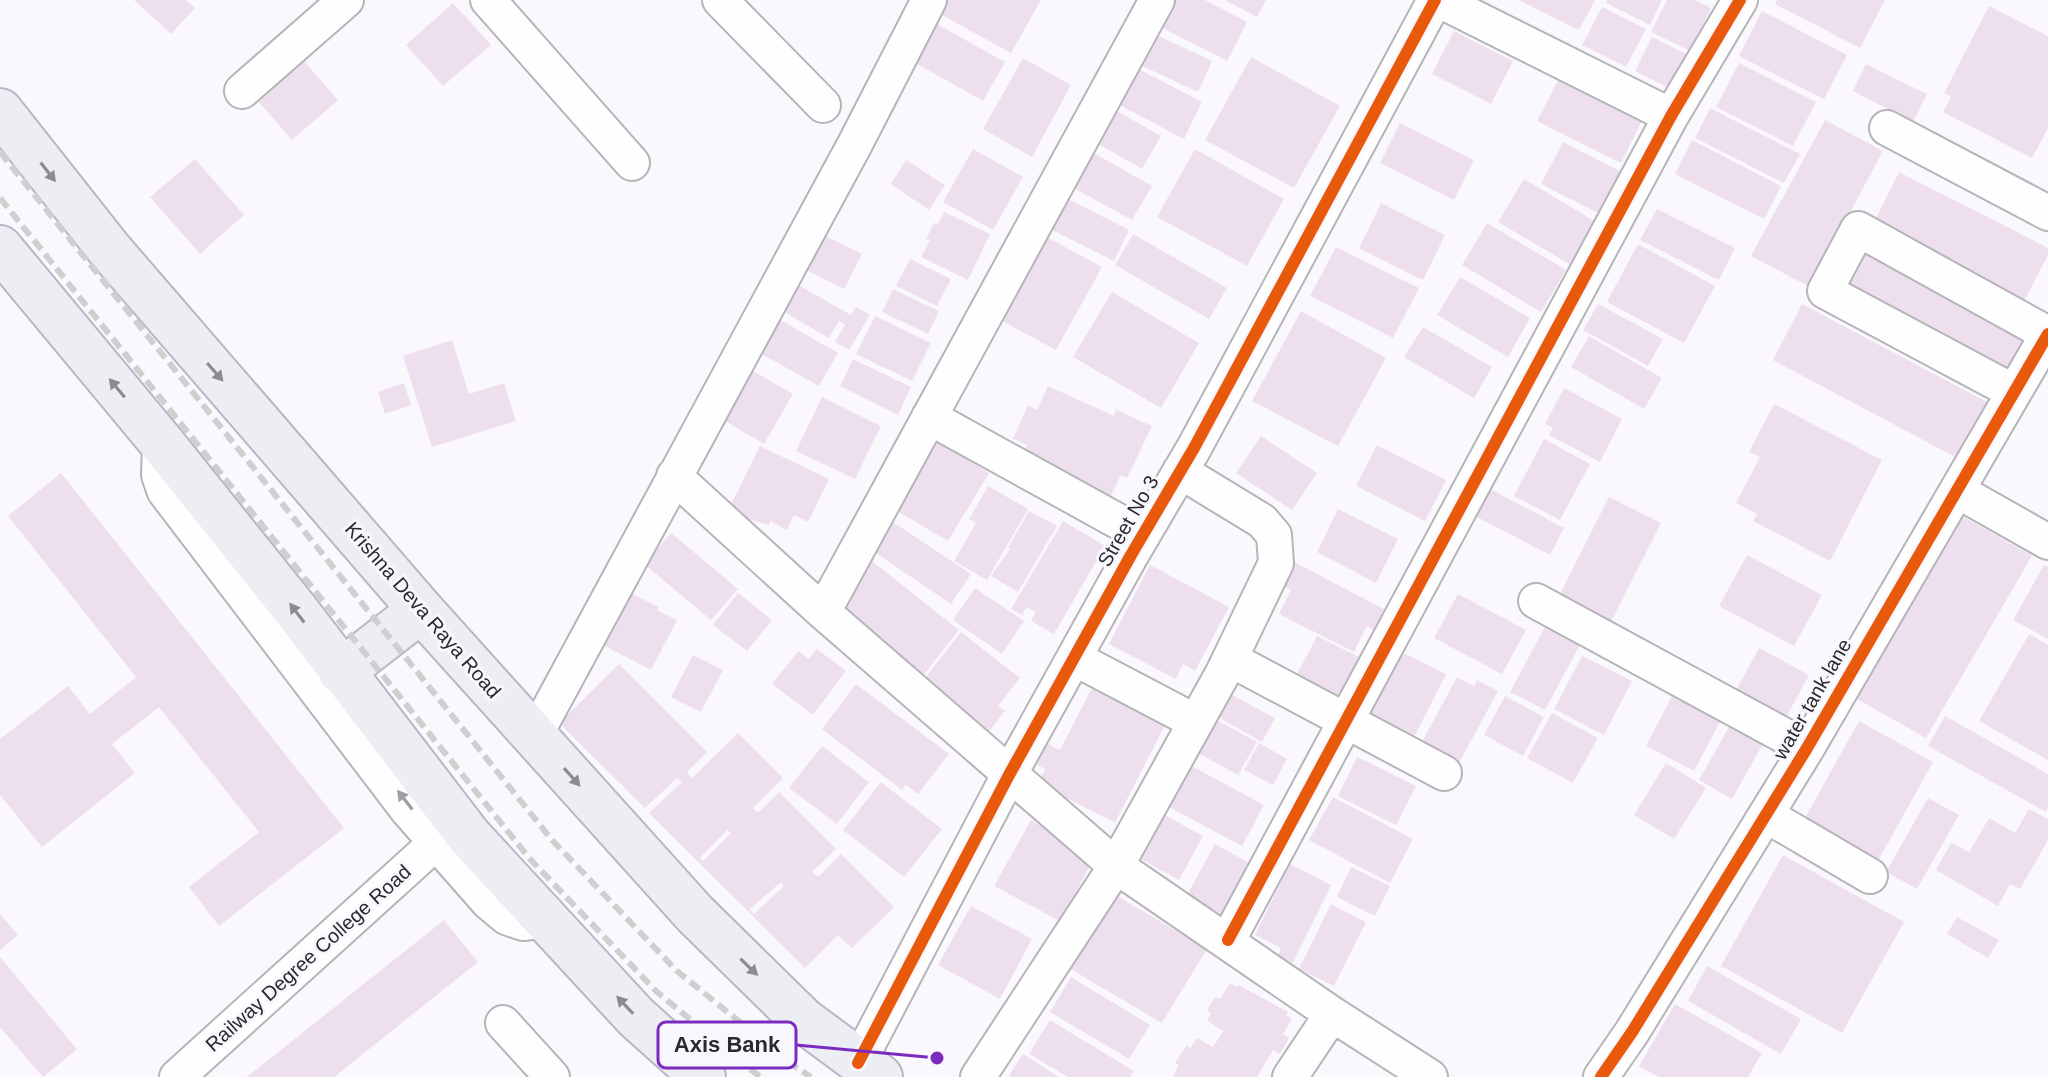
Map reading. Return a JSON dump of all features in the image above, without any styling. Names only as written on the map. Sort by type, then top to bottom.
[{"type":"main road","name":"Krishna Deva Raya Road","points":[[0,111],[109,249],[421,610],[695,914],[803,1020],[869,1070]]},
{"type":"main road","points":[[0,248],[295,609],[469,836],[685,1072]]},
{"type":"main road","points":[[341,672],[421,610]]},
{"type":"street","points":[[242,91],[346,0]]},
{"type":"street","points":[[488,0],[632,163]]},
{"type":"street","points":[[720,0],[823,105]]},
{"type":"street","points":[[535,735],[848,158],[929,0]]},
{"type":"street","points":[[823,612],[1157,0]]},
{"type":"street","points":[[1437,0],[1671,116]]},
{"type":"street","name":"Street No 3","points":[[869,1070],[1009,775],[1180,471],[1437,0]]},
{"type":"street","points":[[1228,940],[1671,116],[1740,0]]},
{"type":"street","points":[[1887,128],[2048,213]]},
{"type":"street","points":[[2010,399],[1825,291],[1858,229],[2048,334]]},
{"type":"street","points":[[1799,297],[2010,399]]},
{"type":"street","name":"water tank lane","points":[[1601,1077],[1807,748],[2048,334]]},
{"type":"street","points":[[929,417],[1143,535]]},
{"type":"street","points":[[164,446],[163,474],[168,489],[411,808],[491,899],[509,914],[524,919],[544,916]]},
{"type":"street","points":[[978,1077],[1116,866],[1230,659],[1276,563],[1274,535],[1262,521],[1180,471]]},
{"type":"street","points":[[674,476],[823,612],[1116,866],[1430,1077]]},
{"type":"street","points":[[1958,491],[2048,542]]},
{"type":"street","points":[[1536,601],[1807,748]]},
{"type":"street","points":[[1076,659],[1196,722]]},
{"type":"street","points":[[1230,659],[1444,773]]},
{"type":"street","points":[[1766,815],[1870,876]]},
{"type":"street","name":"Railway Degree College Road","points":[[177,1077],[439,840]]},
{"type":"street","points":[[1290,1077],[1332,1014]]},
{"type":"street","points":[[503,1023],[552,1077]]},
{"type":"building","points":[[134,0],[186,0],[195,8],[171,34]]},
{"type":"building","points":[[937,0],[1041,0],[1011,53],[931,9]]},
{"type":"building","points":[[1175,0],[1205,0],[1247,22],[1227,61],[1161,27]]},
{"type":"building","points":[[1225,0],[1266,0],[1257,17]]},
{"type":"building","points":[[1519,0],[1595,0],[1579,30]]},
{"type":"building","points":[[1607,0],[1662,0],[1650,25],[1606,3]]},
{"type":"building","points":[[1667,0],[1695,0],[1711,8],[1690,51],[1651,32]]},
{"type":"building","points":[[1777,0],[1885,0],[1860,48],[1775,4]]},
{"type":"building","points":[[453,3],[491,45],[443,86],[406,45]]},
{"type":"building","points":[[1989,6],[2048,36],[2048,128],[2032,158],[1943,112],[1951,97],[1944,93]]},
{"type":"building","points":[[1602,7],[1646,29],[1626,67],[1582,45]]},
{"type":"building","points":[[1762,11],[1847,55],[1824,99],[1739,56]]},
{"type":"building","points":[[926,18],[1005,62],[983,101],[905,57]]},
{"type":"building","points":[[1454,31],[1513,61],[1491,104],[1432,74]]},
{"type":"building","points":[[1152,33],[1212,61],[1198,92],[1138,64]]},
{"type":"building","points":[[1652,37],[1688,55],[1671,89],[1635,71]]},
{"type":"building","points":[[1251,57],[1340,106],[1294,188],[1205,140]]},
{"type":"building","points":[[1023,58],[1071,85],[1032,157],[983,129]]},
{"type":"building","points":[[303,60],[338,100],[292,140],[257,100]]},
{"type":"building","points":[[1739,63],[1816,102],[1793,146],[1716,107]]},
{"type":"building","points":[[1866,64],[1927,94],[1913,122],[1853,91]]},
{"type":"building","points":[[1131,65],[1202,102],[1184,139],[1112,101]]},
{"type":"building","points":[[1561,75],[1644,117],[1621,163],[1537,121]]},
{"type":"building","points":[[1110,107],[1161,136],[1142,169],[1091,140]]},
{"type":"building","points":[[1710,108],[1800,154],[1784,183],[1695,138]]},
{"type":"building","points":[[1825,120],[1883,151],[1810,287],[1751,256]]},
{"type":"building","points":[[1400,123],[1474,160],[1454,200],[1380,163]]},
{"type":"building","points":[[1692,140],[1781,186],[1764,219],[1675,174]]},
{"type":"building","points":[[1563,142],[1622,172],[1600,214],[1541,184]]},
{"type":"building","points":[[973,149],[1023,177],[993,230],[943,202]]},
{"type":"building","points":[[1195,149],[1284,199],[1247,266],[1157,217]]},
{"type":"building","points":[[1092,152],[1152,186],[1132,220],[1072,187]]},
{"type":"building","points":[[195,159],[244,215],[200,254],[150,197]]},
{"type":"building","points":[[906,160],[945,185],[929,210],[891,184]]},
{"type":"building","points":[[1899,172],[2048,248],[2048,255],[2021,307],[1870,230]]},
{"type":"building","points":[[1524,179],[1596,222],[1571,265],[1498,222]]},
{"type":"building","points":[[1060,195],[1129,230],[1114,261],[1044,226]]},
{"type":"building","points":[[1381,203],[1445,235],[1423,280],[1359,248]]},
{"type":"building","points":[[1657,209],[1735,248],[1719,280],[1640,240]]},
{"type":"building","points":[[944,212],[990,234],[968,280],[921,257],[934,223],[938,224]]},
{"type":"building","points":[[1487,223],[1566,270],[1541,312],[1462,265]]},
{"type":"building","points":[[815,231],[862,254],[844,289],[797,265]]},
{"type":"building","points":[[1039,233],[1102,267],[1056,350],[993,316]]},
{"type":"building","points":[[1133,234],[1227,288],[1209,319],[1115,265]]},
{"type":"building","points":[[1860,239],[2029,328],[2001,382],[1831,293]]},
{"type":"building","points":[[1638,244],[1715,286],[1684,343],[1607,302]]},
{"type":"building","points":[[1336,247],[1419,288],[1393,338],[1310,296]]},
{"type":"building","points":[[910,259],[951,279],[937,306],[896,286]]},
{"type":"building","points":[[1460,277],[1530,318],[1508,357],[1437,315]]},
{"type":"building","points":[[795,283],[851,315],[856,307],[870,315],[849,350],[835,342],[845,325],[839,321],[829,338],[779,309]]},
{"type":"building","points":[[893,289],[939,311],[928,334],[882,312]]},
{"type":"building","points":[[1112,292],[1199,343],[1161,408],[1073,357]]},
{"type":"building","points":[[1598,304],[1663,339],[1648,366],[1583,330]]},
{"type":"building","points":[[1802,304],[1987,402],[1957,458],[1773,360]]},
{"type":"building","points":[[1301,311],[1386,358],[1338,446],[1252,401]]},
{"type":"building","points":[[768,313],[838,353],[819,386],[749,347]]},
{"type":"building","points":[[875,316],[931,343],[912,381],[856,354]]},
{"type":"building","points":[[1423,327],[1492,367],[1474,398],[1404,357]]},
{"type":"building","points":[[1589,336],[1662,378],[1644,409],[1571,367]]},
{"type":"building","points":[[452,340],[469,394],[504,383],[516,421],[432,447],[403,356]]},
{"type":"building","points":[[853,359],[911,387],[898,415],[840,386]]},
{"type":"building","points":[[741,364],[793,394],[764,444],[712,413]]},
{"type":"building","points":[[404,383],[411,405],[385,414],[378,392]]},
{"type":"building","points":[[1048,386],[1114,416],[1116,410],[1152,426],[1127,478],[1121,475],[1110,497],[1021,457],[1027,445],[1013,439],[1028,405],[1037,410]]},
{"type":"building","points":[[1564,388],[1622,419],[1600,462],[1549,435],[1553,428],[1545,424]]},
{"type":"building","points":[[822,397],[881,426],[855,479],[796,451]]},
{"type":"building","points":[[1774,404],[1882,460],[1830,561],[1753,521],[1757,514],[1736,503],[1760,457],[1749,452]]},
{"type":"building","points":[[1261,436],[1317,473],[1292,510],[1236,473]]},
{"type":"building","points":[[931,438],[989,473],[948,541],[890,507]]},
{"type":"building","points":[[1544,439],[1590,464],[1560,520],[1514,496]]},
{"type":"building","points":[[1377,445],[1446,480],[1425,521],[1356,486]]},
{"type":"building","points":[[760,446],[829,479],[808,522],[794,515],[787,530],[770,521],[769,525],[748,519],[744,528],[724,519]]},
{"type":"building","points":[[61,473],[344,828],[219,926],[189,887],[259,832],[159,707],[112,744],[135,773],[42,847],[0,795],[0,739],[68,686],[90,714],[136,677],[8,516]]},
{"type":"building","points":[[988,486],[1028,509],[987,580],[954,561],[976,523],[969,519]]},
{"type":"building","points":[[1490,489],[1564,528],[1550,555],[1475,516]]},
{"type":"building","points":[[1609,497],[1661,523],[1611,622],[1559,596]]},
{"type":"building","points":[[1338,509],[1398,539],[1376,583],[1317,552]]},
{"type":"building","points":[[1029,511],[1057,526],[1018,592],[991,576],[1010,549]]},
{"type":"building","points":[[1960,515],[2032,556],[1926,738],[1855,698]]},
{"type":"building","points":[[887,518],[971,574],[951,604],[867,547]]},
{"type":"building","points":[[1063,521],[1105,546],[1054,634],[1031,621],[1036,612],[1027,607],[1022,615],[1011,609]]},
{"type":"building","points":[[671,533],[738,589],[711,620],[644,564]]},
{"type":"building","points":[[1747,555],[1822,595],[1794,646],[1719,606]]},
{"type":"building","points":[[867,557],[959,630],[922,677],[829,604]]},
{"type":"building","points":[[1290,560],[1384,609],[1373,630],[1367,626],[1354,652],[1279,614],[1291,590],[1278,583]]},
{"type":"building","points":[[1150,565],[1229,607],[1195,671],[1183,664],[1176,679],[1109,644]]},
{"type":"building","points":[[2044,565],[2048,567],[2048,639],[2013,620]]},
{"type":"building","points":[[620,588],[659,607],[657,610],[677,620],[651,670],[593,640]]},
{"type":"building","points":[[975,588],[1024,621],[1002,654],[953,620]]},
{"type":"building","points":[[738,593],[772,620],[747,651],[713,625]]},
{"type":"building","points":[[1458,594],[1526,630],[1502,674],[1434,638]]},
{"type":"building","points":[[1546,625],[1581,643],[1545,710],[1510,692]]},
{"type":"building","points":[[961,632],[1020,678],[998,706],[1005,711],[987,734],[921,683]]},
{"type":"building","points":[[2029,634],[2048,645],[2048,760],[1979,721]]},
{"type":"building","points":[[1317,636],[1365,660],[1342,704],[1294,680]]},
{"type":"building","points":[[1759,648],[1809,675],[1782,725],[1732,698]]},
{"type":"building","points":[[817,649],[846,671],[813,715],[772,684],[798,651],[809,659]]},
{"type":"building","points":[[1399,651],[1446,674],[1409,747],[1362,724]]},
{"type":"building","points":[[693,655],[723,670],[701,712],[671,697]]},
{"type":"building","points":[[1582,656],[1632,681],[1604,735],[1554,709]]},
{"type":"building","points":[[619,664],[707,752],[687,772],[692,778],[738,733],[783,778],[753,808],[758,813],[779,792],[836,849],[812,872],[818,877],[841,854],[894,907],[852,948],[838,935],[805,968],[649,813],[682,782],[677,778],[645,808],[559,723]],"holes":[[[727,830],[731,833],[703,861],[700,858]],[[781,882],[784,886],[754,914],[750,909]]]},
{"type":"building","points":[[1457,677],[1474,686],[1477,680],[1498,691],[1459,763],[1422,742]]},
{"type":"building","points":[[856,684],[949,754],[918,794],[906,785],[902,790],[822,729]]},
{"type":"building","points":[[1092,688],[1165,725],[1115,823],[1038,783],[1045,769],[1035,764],[1046,743],[1060,750]]},
{"type":"building","points":[[1228,693],[1275,718],[1262,742],[1216,716]]},
{"type":"building","points":[[1505,696],[1544,717],[1523,756],[1484,735]]},
{"type":"building","points":[[1672,696],[1720,722],[1694,771],[1646,746]]},
{"type":"building","points":[[1552,713],[1598,738],[1573,783],[1527,758]]},
{"type":"building","points":[[1209,716],[1257,742],[1238,775],[1191,749]]},
{"type":"building","points":[[1945,716],[2048,774],[2046,812],[1928,746]]},
{"type":"building","points":[[1859,721],[1933,762],[1879,859],[1805,818]]},
{"type":"building","points":[[1730,725],[1763,744],[1732,799],[1699,780]]},
{"type":"building","points":[[1259,743],[1287,759],[1273,785],[1244,770]]},
{"type":"building","points":[[822,746],[869,782],[837,824],[789,788]]},
{"type":"building","points":[[1357,757],[1416,786],[1396,825],[1338,796]]},
{"type":"building","points":[[1666,763],[1706,788],[1674,839],[1634,815]]},
{"type":"building","points":[[1190,765],[1264,805],[1242,846],[1167,806]]},
{"type":"building","points":[[881,782],[942,829],[904,877],[843,830]]},
{"type":"building","points":[[1333,797],[1413,839],[1390,883],[1309,840]]},
{"type":"building","points":[[1928,798],[1959,815],[1917,889],[1886,872]]},
{"type":"building","points":[[2029,809],[2048,819],[2048,840],[2020,889],[2010,884],[1998,906],[1936,870],[1951,843],[1969,852],[1989,818],[2015,833]]},
{"type":"building","points":[[1161,813],[1203,836],[1179,880],[1137,857]]},
{"type":"building","points":[[1031,820],[1094,858],[1060,921],[994,886]]},
{"type":"building","points":[[1215,844],[1253,865],[1225,916],[1187,895]]},
{"type":"building","points":[[1783,855],[1904,922],[1842,1033],[1721,966]]},
{"type":"building","points":[[1290,864],[1331,885],[1293,963],[1278,955],[1281,948],[1255,935]]},
{"type":"building","points":[[1351,867],[1390,886],[1375,916],[1337,897]]},
{"type":"building","points":[[1112,893],[1207,949],[1162,1023],[1067,967]]},
{"type":"building","points":[[1331,904],[1366,922],[1334,986],[1299,969]]},
{"type":"building","points":[[971,906],[1032,939],[1000,999],[938,965]]},
{"type":"building","points":[[0,914],[18,935],[0,950]]},
{"type":"building","points":[[1957,917],[1999,940],[1988,958],[1947,934]]},
{"type":"building","points":[[444,920],[478,962],[334,1077],[247,1077]]},
{"type":"building","points":[[0,957],[77,1049],[43,1077],[0,1027]]},
{"type":"building","points":[[1707,966],[1801,1019],[1781,1054],[1688,1001]]},
{"type":"building","points":[[1071,977],[1150,1025],[1129,1059],[1050,1012]]},
{"type":"building","points":[[1230,983],[1288,1012],[1286,1015],[1292,1019],[1283,1034],[1289,1038],[1280,1054],[1273,1050],[1257,1077],[1173,1076],[1179,1065],[1175,1063],[1187,1045],[1190,1048],[1197,1038],[1213,1047],[1223,1031],[1207,1021],[1211,1013],[1207,1010],[1215,997],[1220,999]]},
{"type":"building","points":[[1675,1004],[1762,1053],[1748,1077],[1659,1077],[1639,1066]]},
{"type":"building","points":[[1050,1020],[1134,1071],[1130,1077],[1068,1077],[1029,1054]]},
{"type":"building","points":[[1023,1054],[1059,1077],[1012,1077],[1009,1075]]},
{"type":"railway","points":[[0,152],[552,840],[677,971],[811,1077]]},
{"type":"railway","points":[[0,198],[530,859],[657,992],[760,1077]]},
{"type":"cycle path","points":[[858,1063],[1009,775],[1194,448],[1435,0]]},
{"type":"cycle path","points":[[1228,940],[1671,116],[1740,0]]},
{"type":"cycle path","points":[[1601,1077],[1807,748],[2048,334]]},
{"type":"place","name":"Axis Bank","points":[[937,1058]]}]
